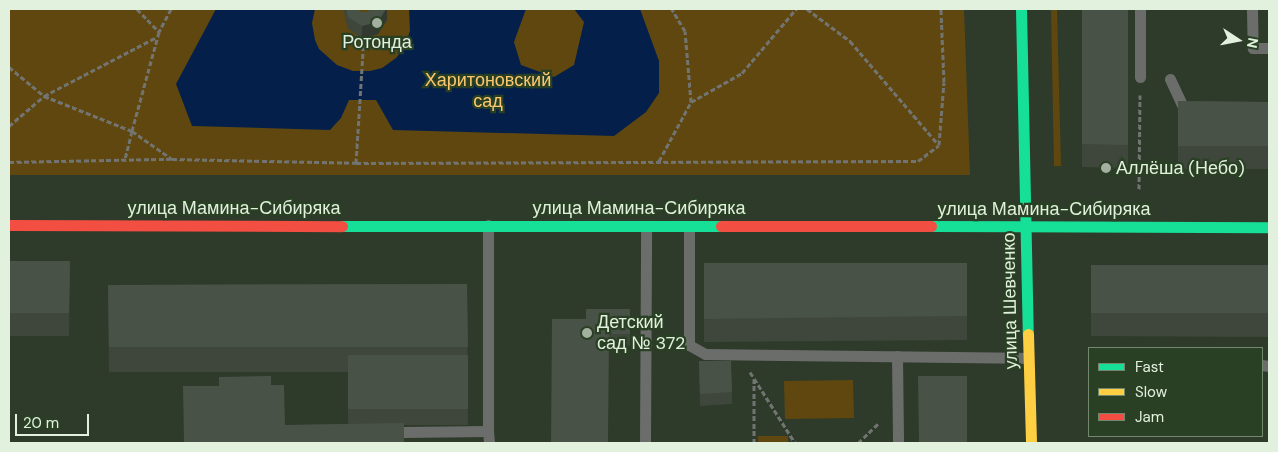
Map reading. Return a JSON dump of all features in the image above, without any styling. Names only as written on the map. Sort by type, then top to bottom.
[{"type":"street","name":"улица Шевченко","points":[[1021,9],[1031,443]]},
{"type":"street","name":"улица Мамина-Сибиряка","points":[[9,225],[1269,227]]},
{"type":"lane","points":[[1140,9],[1140,76]]},
{"type":"lane","points":[[1252,9],[1254,48],[1269,48]]},
{"type":"lane","points":[[1170,79],[1183,107],[1202,107]]},
{"type":"lane","points":[[488,225],[489,443]]},
{"type":"lane","points":[[645,443],[646,226]]},
{"type":"lane","points":[[689,226],[689,345],[704,354],[1028,358]]},
{"type":"lane","points":[[897,356],[898,443]]},
{"type":"lane","points":[[403,432],[488,431]]},
{"type":"path","points":[[137,9],[159,32]]},
{"type":"path","points":[[125,160],[159,32],[171,9]]},
{"type":"path","points":[[672,9],[685,31],[691,102]]},
{"type":"path","points":[[659,161],[691,102],[742,73],[796,9]]},
{"type":"path","points":[[807,9],[850,42],[939,145]]},
{"type":"path","points":[[9,162],[125,160],[356,163],[918,161],[939,145],[944,82],[941,9]]},
{"type":"path","points":[[356,163],[366,32],[359,31]]},
{"type":"path","points":[[9,126],[44,96],[158,36]]},
{"type":"path","points":[[9,67],[44,96],[132,131],[172,160]]},
{"type":"path","points":[[1139,189],[1140,76]]},
{"type":"path","points":[[738,354],[795,443]]},
{"type":"path","points":[[754,379],[754,443]]},
{"type":"green space","name":"Харитоновский сад","points":[[9,9],[964,9],[970,175],[9,175]]},
{"type":"green space","points":[[1051,9],[1057,9],[1061,166],[1054,166]]},
{"type":"green space","points":[[853,380],[854,418],[785,419],[784,381]]},
{"type":"green space","points":[[758,436],[788,436],[788,443],[758,443]]},
{"type":"water","points":[[216,9],[315,9],[312,23],[315,40],[319,49],[337,65],[353,71],[370,71],[382,68],[396,58],[404,48],[410,31],[409,9],[526,9],[514,42],[521,65],[554,77],[574,65],[584,22],[574,9],[640,9],[659,61],[659,93],[646,112],[614,136],[393,130],[376,100],[349,100],[341,118],[330,130],[192,126],[176,84]]},
{"type":"building","points":[[346,9],[358,9],[361,12],[367,12],[372,9],[386,9],[378,22],[362,26],[348,17]]},
{"type":"building","points":[[1082,9],[1128,9],[1128,145],[1082,144]]},
{"type":"building","points":[[1178,101],[1269,102],[1269,146],[1178,146]]},
{"type":"building","points":[[9,261],[70,261],[69,313],[9,313]]},
{"type":"building","points":[[704,263],[967,263],[967,316],[704,319]]},
{"type":"building","points":[[1091,265],[1269,265],[1269,313],[1091,313]]},
{"type":"building","points":[[467,284],[468,347],[109,347],[108,285]]},
{"type":"building","points":[[586,309],[630,309],[630,334],[609,334],[608,443],[551,443],[552,319],[586,319]]},
{"type":"building","points":[[348,355],[468,355],[468,409],[348,409]]},
{"type":"building","points":[[699,361],[731,361],[732,392],[700,394]]},
{"type":"building","points":[[271,376],[271,385],[284,385],[285,425],[404,423],[404,443],[184,443],[183,386],[219,386],[219,377]]},
{"type":"building","points":[[918,376],[967,376],[967,443],[919,443]]},
{"type":"traffic: fast","points":[[1021,9],[1028,334]]},
{"type":"traffic: fast","points":[[342,226],[721,226]]},
{"type":"traffic: fast","points":[[931,226],[1269,227]]},
{"type":"traffic: slow","points":[[1028,334],[1031,443]]},
{"type":"traffic: jam","points":[[9,225],[342,226]]},
{"type":"traffic: jam","points":[[721,226],[931,226]]},
{"type":"place","name":"Ротонда","points":[[377,23]]},
{"type":"place","name":"Аллёша (Небо)","points":[[1106,168]]},
{"type":"place","name":"Детский сад № 372","points":[[587,333]]}]
